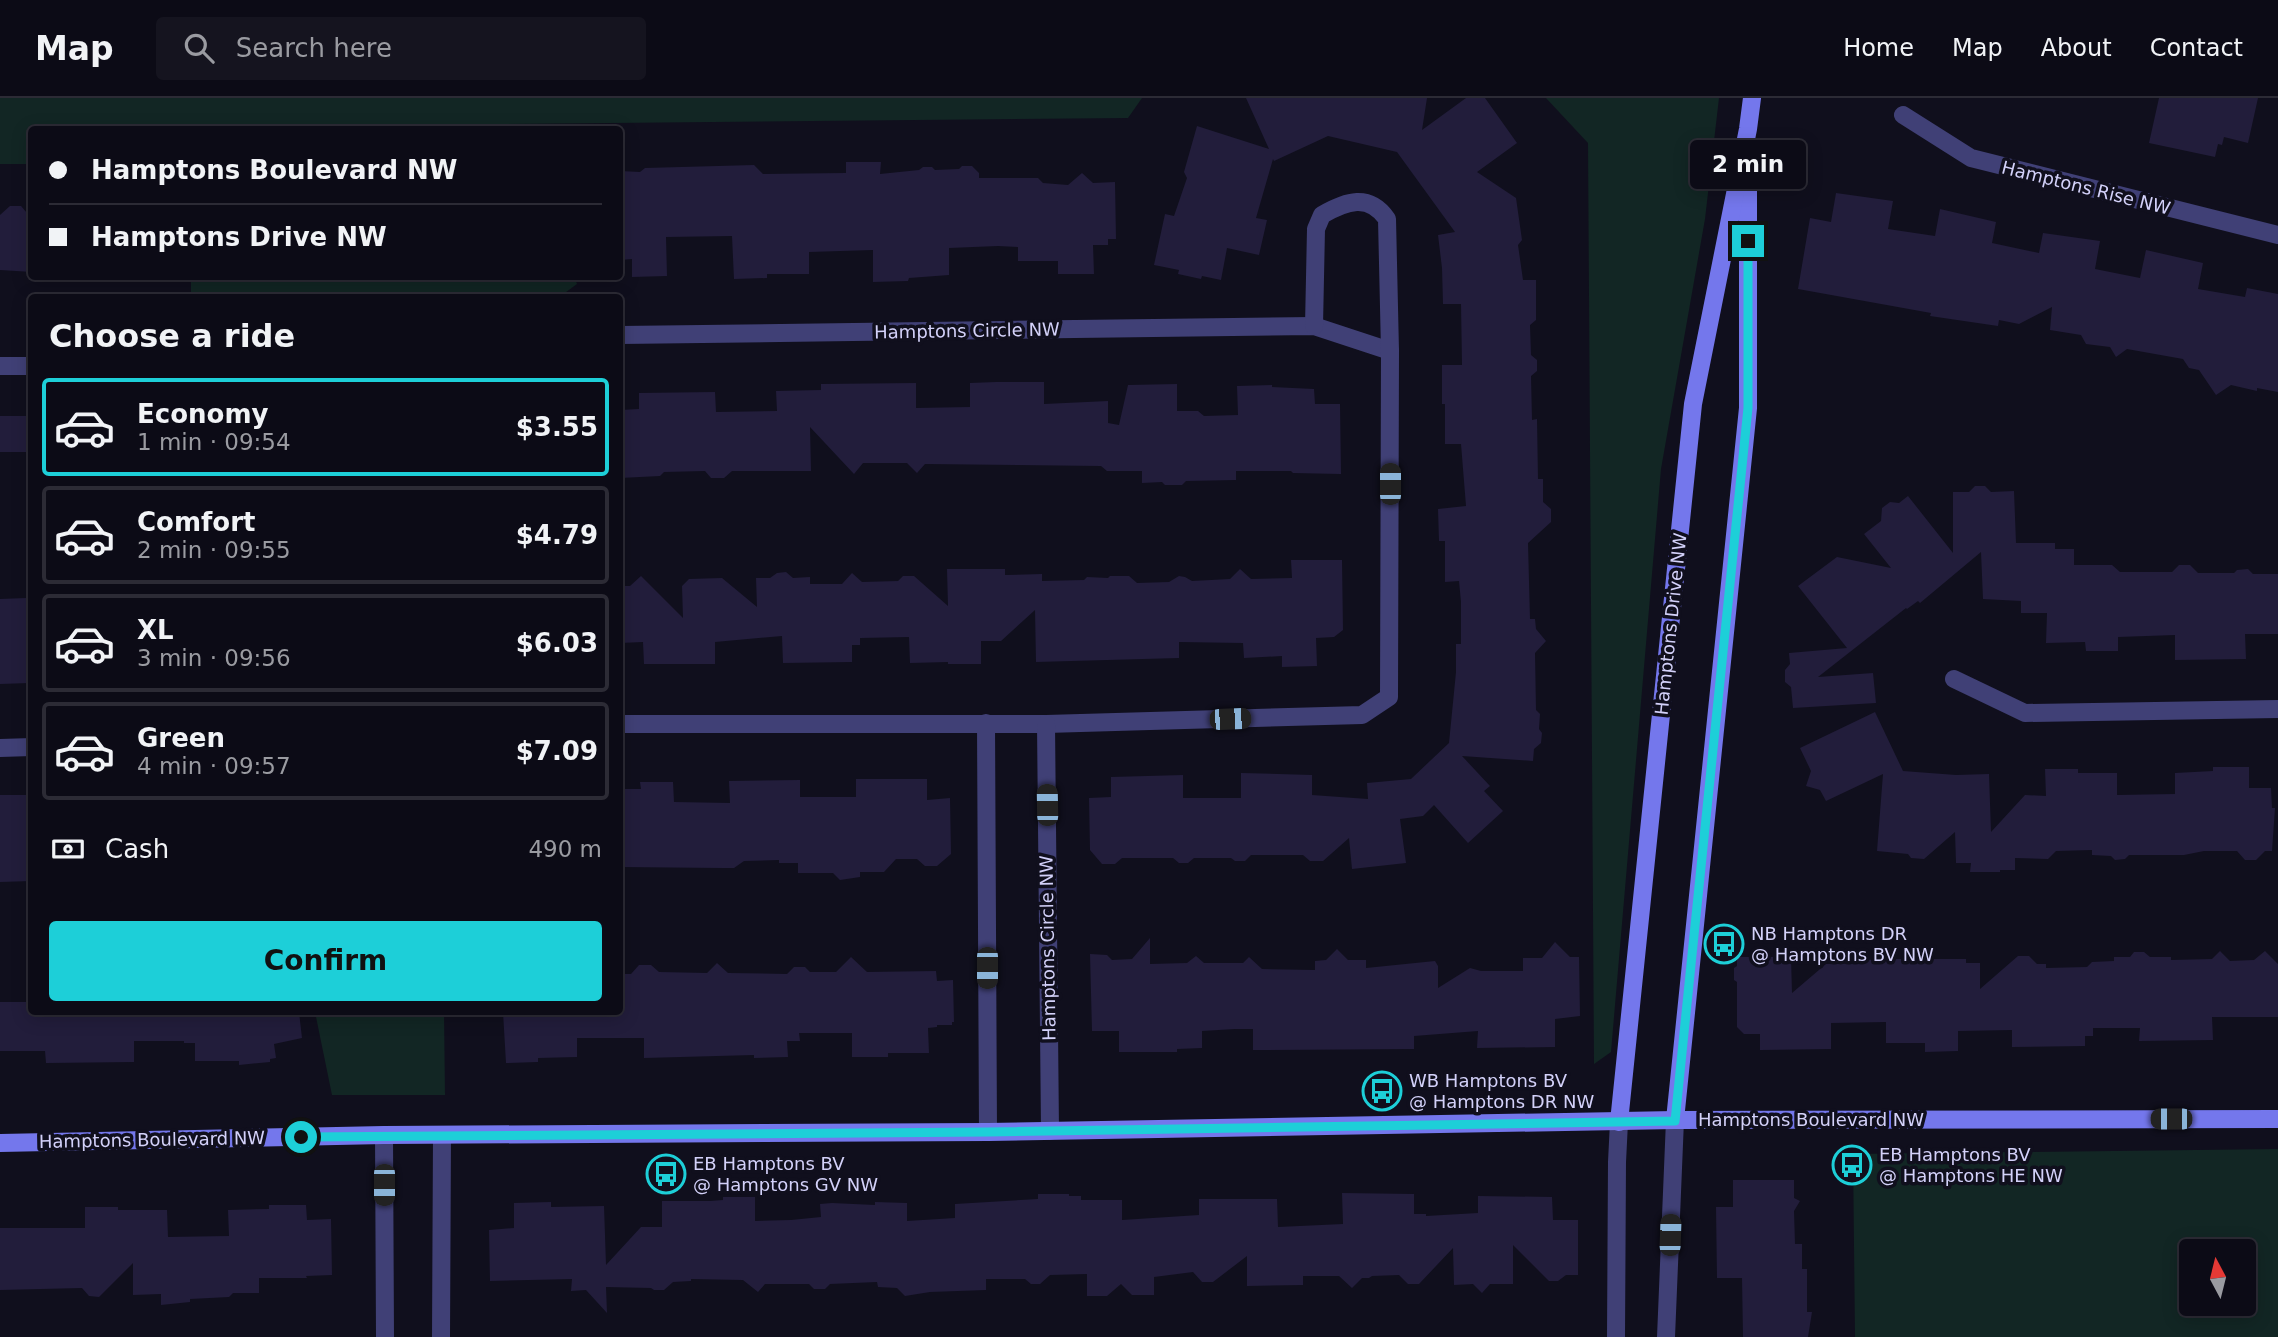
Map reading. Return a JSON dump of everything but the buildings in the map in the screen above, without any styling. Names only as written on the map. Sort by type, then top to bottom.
[{"type":"street","name":"Hamptons Drive NW","points":[[1619,1122],[1693,404],[1752,98]]},
{"type":"street","name":"Hamptons Rise NW","points":[[1903,116],[1971,158],[2278,235]]},
{"type":"street","name":"Hamptons Drive NW","points":[[1675,1121],[1748,408],[1748,129]]},
{"type":"street","points":[[623,724],[1046,724],[1362,715],[1389,697],[1390,351],[1387,219],[1380,210],[1360,201],[1348,202],[1322,215],[1316,229],[1314,327]]},
{"type":"street","name":"Hamptons Circle NW","points":[[623,335],[1314,327],[1390,351]]},
{"type":"street","points":[[0,366],[28,366]]},
{"type":"street","points":[[1954,679],[2025,713],[2278,709]]},
{"type":"street","points":[[986,723],[988,1132]]},
{"type":"street","name":"Hamptons Circle NW","points":[[1046,724],[1051,1130]]},
{"type":"street","points":[[0,747],[28,747]]},
{"type":"street","name":"Hamptons Boulevard NW","points":[[0,1143],[384,1135],[988,1132],[1675,1121],[2278,1119]]},
{"type":"street","points":[[1666,1337],[1675,1121]]},
{"type":"street","points":[[1616,1337],[1619,1122]]},
{"type":"street","points":[[384,1135],[386,1337]]},
{"type":"street","points":[[441,1337],[442,1135]]},
{"type":"green space","points":[[0,98],[1142,98],[1128,118],[505,124],[506,126],[28,126],[28,164],[0,164]]},
{"type":"green space","points":[[1546,98],[1719,98],[1705,219],[1661,469],[1611,1052],[1594,1064],[1588,143]]},
{"type":"green space","points":[[191,280],[576,280],[577,284],[563,294],[191,294]]},
{"type":"green space","points":[[316,1015],[444,1015],[445,1095],[332,1095]]},
{"type":"green space","points":[[2278,1149],[2278,1337],[1855,1337],[1853,1154]]},
{"type":"place","name":"NB Hamptons DR @ Hamptons BV NW","points":[[1724,944]]},
{"type":"place","name":"WB Hamptons BV @ Hamptons DR NW","points":[[1382,1091]]},
{"type":"place","name":"EB Hamptons BV @ Hamptons HE NW","points":[[1852,1165]]},
{"type":"place","name":"EB Hamptons BV @ Hamptons GV NW","points":[[666,1174]]},
{"type":"route","points":[[301,1137],[988,1132],[1675,1121],[1748,408],[1748,241]]}]
